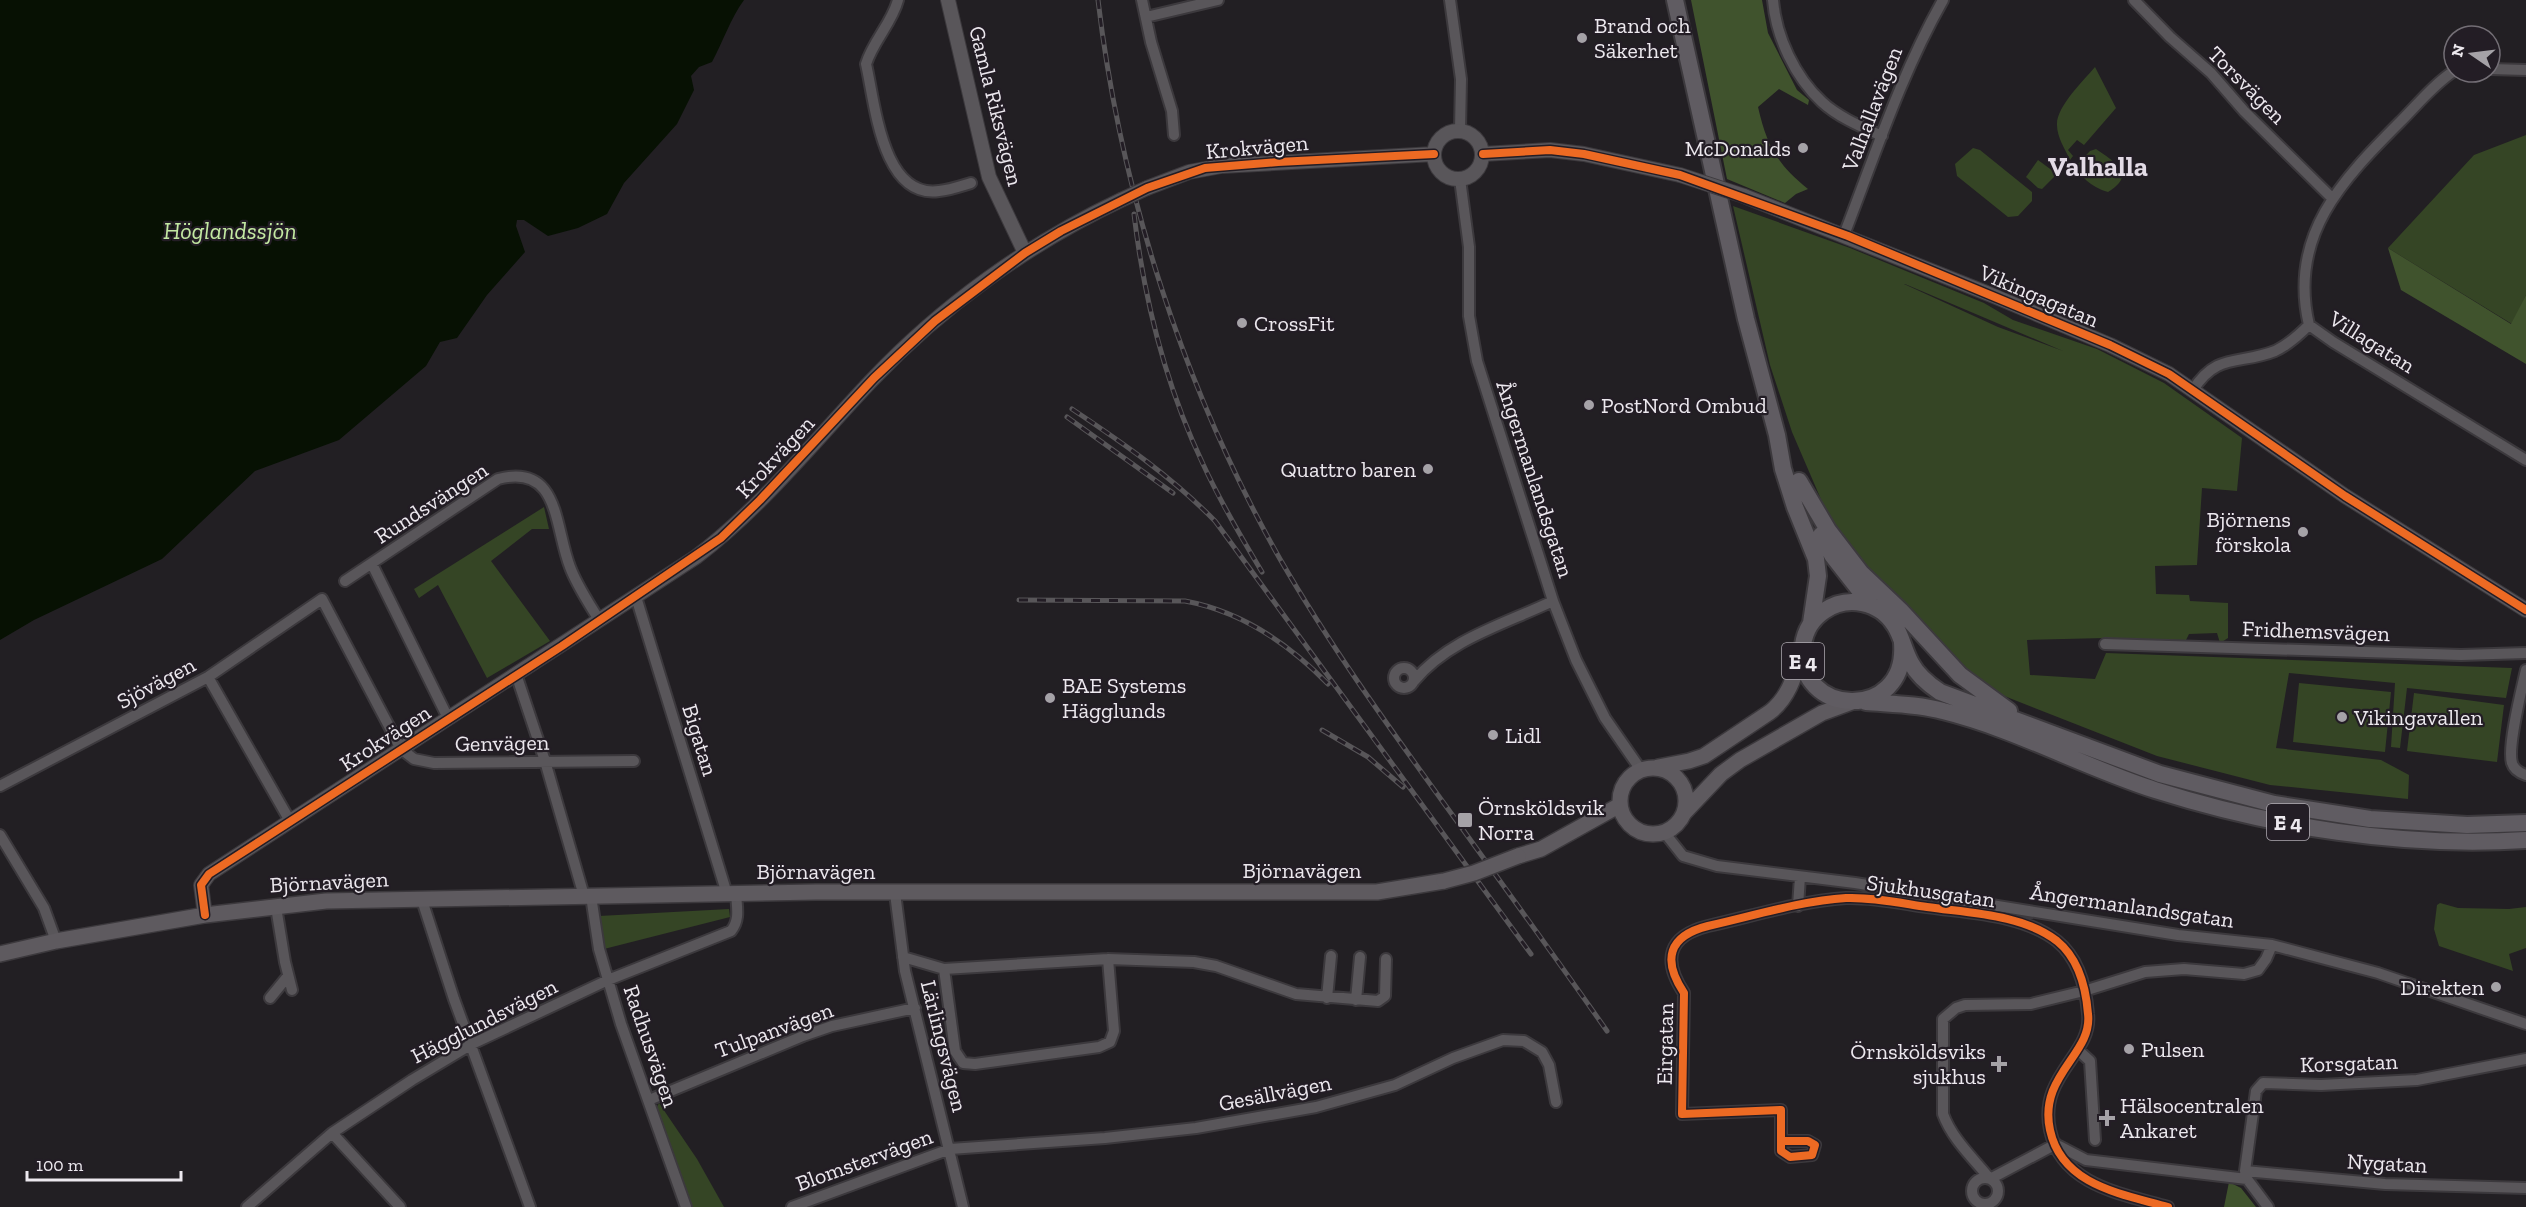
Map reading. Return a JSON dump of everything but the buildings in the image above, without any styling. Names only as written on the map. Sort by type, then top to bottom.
[{"type":"highway","name":"E 4","points":[[1675,0],[1746,319],[1777,435],[1783,469],[1794,507],[1815,559],[1818,576],[1811,623],[1803,641],[1802,651],[1806,670],[1816,687],[1832,698],[1914,706],[1962,716],[2155,790],[2270,819],[2357,833],[2415,839],[2526,840]]},
{"type":"highway","name":"E 4","points":[[1777,435],[1832,555],[1872,606],[1895,625],[1919,675],[1940,692],[2116,760],[2274,804],[2328,814],[2393,821],[2467,825],[2526,823]]},
{"type":"highway","points":[[1799,481],[1828,530],[1861,573],[1900,610],[1960,675],[1982,693],[2030,725]]},
{"type":"highway","name":"E 4","points":[[1811,623],[1825,610],[1844,602],[1872,606]]},
{"type":"highway","points":[[1856,702],[1880,694],[1894,680],[1901,662],[1902,643]]},
{"type":"main road","points":[[1802,651],[1790,689],[1780,704],[1770,712],[1704,756],[1632,775],[1624,783],[1620,794],[1620,805],[1626,820],[1638,830],[1653,834],[1664,832],[1673,827],[1721,774],[1740,760],[1822,713],[1856,702]]},
{"type":"main road","points":[[1648,769],[1670,773],[1681,785],[1686,800],[1682,815]]},
{"type":"main road","name":"Björnavägen","points":[[0,954],[57,941],[205,915],[326,901],[731,894],[1377,892],[1444,881],[1474,873],[1541,849],[1620,805]]},
{"type":"street","points":[[898,0],[870,51],[866,64],[888,156],[907,183],[921,190],[938,192],[970,183]]},
{"type":"street","name":"Gamla Riksvägen","points":[[948,0],[989,177],[1025,253]]},
{"type":"street","points":[[1142,0],[1151,42],[1172,111],[1174,135]]},
{"type":"street","points":[[1146,17],[1218,0]]},
{"type":"street","points":[[1450,0],[1461,79],[1460,130]]},
{"type":"street","points":[[1773,0],[1780,34],[1789,58],[1804,80],[1822,102],[1840,115],[1882,135]]},
{"type":"street","name":"Valhallavägen","points":[[1844,235],[1903,80],[1922,37],[1943,0]]},
{"type":"street","name":"Torsvägen","points":[[2134,0],[2170,37],[2211,73],[2244,111],[2332,198]]},
{"type":"street","points":[[2502,69],[2526,70]]},
{"type":"street","name":"Villagatan","points":[[2442,80],[2367,155],[2332,198],[2313,238],[2304,267],[2303,298],[2309,325],[2526,460]]},
{"type":"street","points":[[1460,130],[1477,139],[1483,154],[1476,171],[1460,179],[1443,173],[1436,164],[1434,154],[1441,137],[1460,130]]},
{"type":"street","name":"Vikingagatan","points":[[1483,154],[1550,150],[1584,154],[1680,175],[1744,196],[1844,235],[2110,345],[2169,374],[2345,496],[2526,610]]},
{"type":"street","name":"Krokvägen","points":[[205,915],[201,891],[206,878],[636,597],[721,538],[901,352],[965,297],[1025,253],[1111,205],[1189,172],[1221,166],[1434,154]]},
{"type":"street","name":"Ångermanlandsgatan","points":[[1460,179],[1468,235],[1469,316],[1474,349],[1553,601],[1576,660],[1595,699],[1648,769]]},
{"type":"street","points":[[2193,390],[2204,375],[2217,365],[2275,351],[2292,341],[2309,325]]},
{"type":"street","name":"Rundsvängen","points":[[345,581],[498,480],[512,476],[525,477],[538,482],[547,491],[570,568],[599,620]]},
{"type":"street","name":"Rundsvängen","points":[[372,564],[448,718]]},
{"type":"street","name":"Bigatan","points":[[636,597],[731,894]]},
{"type":"street","name":"Sjövägen","points":[[0,786],[208,677],[322,598],[401,749]]},
{"type":"street","points":[[1415,676],[1472,636],[1553,601]]},
{"type":"street","name":"Fridhemsvägen","points":[[2105,645],[2461,655],[2526,653]]},
{"type":"street","points":[[2526,670],[2516,718],[2511,761],[2515,769],[2526,775]]},
{"type":"street","name":"Radhusvägen","points":[[516,674],[587,896],[599,949],[621,1024],[686,1207]]},
{"type":"street","points":[[208,677],[290,821]]},
{"type":"street","name":"Genvägen","points":[[401,749],[421,762],[634,761]]},
{"type":"street","name":"Ångermanlandsgatan","points":[[1664,832],[1683,856],[1717,866],[1855,883],[2178,935],[2272,945],[2315,954],[2398,979],[2526,1024]]},
{"type":"street","points":[[0,835],[44,908],[57,941]]},
{"type":"street","points":[[1798,906],[1800,877]]},
{"type":"street","name":"Lärlingsvägen","points":[[895,893],[903,957],[963,1207]]},
{"type":"street","name":"Hägglundsvägen","points":[[247,1207],[332,1133],[412,1080],[472,1044],[608,980],[731,931],[737,922],[738,915],[731,894]]},
{"type":"street","name":"Sjukhusgatan","points":[[1798,906],[1846,898],[1867,899],[2018,922],[2039,930],[2062,946],[2075,963],[2084,991],[2089,1025],[2078,1050],[2056,1081],[2050,1098],[2050,1131],[2072,1169],[2089,1182],[2168,1207]]},
{"type":"street","points":[[422,900],[454,999],[530,1207]]},
{"type":"street","name":"Eirgatan","points":[[1781,1141],[1781,1110],[1682,1114],[1684,993],[1674,978],[1671,963],[1675,946],[1680,938],[1694,930],[1798,906]]},
{"type":"street","points":[[276,907],[292,990]]},
{"type":"street","points":[[2056,1144],[1990,1179],[1954,1134],[1943,1114],[1944,1019],[1956,1008],[1965,1005],[2031,1004],[2084,991],[2145,972],[2184,969],[2244,974],[2258,970],[2272,945]]},
{"type":"street","points":[[1327,998],[1330,956]]},
{"type":"street","points":[[903,957],[944,969],[1108,959],[1205,964],[1290,992],[1327,998],[1378,1001],[1385,996],[1386,959]]},
{"type":"street","points":[[1356,1000],[1360,957]]},
{"type":"street","points":[[944,969],[955,1051],[963,1063],[975,1064],[1099,1047],[1110,1042],[1114,1031],[1108,959]]},
{"type":"street","points":[[270,998],[288,976]]},
{"type":"street","name":"Tulpanvägen","points":[[649,1100],[803,1036],[832,1026],[915,1008]]},
{"type":"street","name":"Gesällvägen","points":[[950,1149],[1105,1138],[1196,1128],[1316,1107],[1395,1085],[1453,1058],[1496,1042],[1510,1040],[1529,1042],[1542,1052],[1549,1065],[1556,1101]]},
{"type":"street","points":[[2078,1050],[2090,1061],[2095,1140]]},
{"type":"street","name":"Korsgatan","points":[[2246,1175],[2256,1091],[2263,1083],[2321,1084],[2417,1080],[2526,1059]]},
{"type":"street","points":[[332,1133],[400,1207]]},
{"type":"street","name":"Nygatan","points":[[2056,1144],[2086,1160],[2246,1175],[2385,1184],[2526,1188]]},
{"type":"street","name":"Blomstervägen","points":[[792,1207],[950,1149]]},
{"type":"street","points":[[2246,1175],[2268,1207]]},
{"type":"green space","points":[[1691,0],[1762,0],[1768,33],[1797,90],[1809,100],[1808,105],[1779,89],[1758,107],[1765,133],[1775,153],[1788,171],[1808,189],[1796,194],[1785,203],[1727,179]]},
{"type":"green space","points":[[2095,67],[2116,108],[2084,145],[2077,140],[2068,150],[2073,156],[2070,160],[2058,134],[2058,118],[2071,94]]},
{"type":"green space","points":[[2526,135],[2526,295],[2512,324],[2388,248],[2474,155]]},
{"type":"green space","points":[[1973,148],[1980,150],[2032,192],[2032,201],[2018,216],[2008,217],[1957,176],[1955,164]]},
{"type":"green space","points":[[2096,149],[2115,163],[2122,174],[2117,185],[2108,192],[2089,182],[2078,170],[2077,165],[2090,151]]},
{"type":"green space","points":[[2038,160],[2057,174],[2042,189],[2026,177]]},
{"type":"green space","points":[[1733,206],[1850,248],[1984,303],[2013,320],[2097,349],[2164,383],[2242,438],[2237,491],[2202,488],[2197,565],[2155,566],[2156,594],[2189,595],[2190,601],[2228,603],[2228,638],[2220,643],[2217,633],[2189,634],[2186,640],[2105,638],[2027,640],[2030,675],[2095,679],[2106,653],[2512,668],[2506,698],[2407,688],[2400,748],[2391,747],[2395,683],[2289,673],[2276,748],[2381,760],[2409,775],[2408,799],[2270,785],[2157,756],[1989,690],[1934,653],[1861,572],[1826,511],[1792,432],[1770,365]],"holes":[[[1904,284],[2063,351],[1998,327]]]},
{"type":"green space","points":[[2388,248],[2511,324],[2526,295],[2526,364],[2401,290]]},
{"type":"green space","points":[[544,507],[549,529],[532,529],[491,561],[550,641],[487,678],[438,585],[419,598],[414,589]]},
{"type":"green space","name":"Vikingavallen","points":[[2299,683],[2391,692],[2385,752],[2293,742]]},
{"type":"green space","name":"Vikingavallen","points":[[2414,693],[2504,705],[2497,762],[2407,751]]},
{"type":"green space","points":[[2440,903],[2458,908],[2526,907],[2526,948],[2509,954],[2513,971],[2439,946],[2434,929],[2437,905]]},
{"type":"green space","points":[[729,909],[730,917],[604,949],[599,916]]},
{"type":"green space","points":[[659,1103],[697,1159],[724,1207],[689,1207],[656,1109]]},
{"type":"green space","points":[[2229,1182],[2241,1188],[2256,1207],[2224,1207]]},
{"type":"water","name":"Höglandssjön","points":[[0,0],[744,0],[712,62],[699,67],[691,76],[694,90],[677,124],[624,183],[607,214],[578,228],[548,236],[524,220],[517,220],[516,226],[525,252],[487,295],[457,338],[440,342],[426,366],[339,440],[255,471],[162,559],[34,620],[0,640]]},
{"type":"railway","points":[[1098,0],[1108,73],[1140,217],[1186,359],[1214,427],[1246,494],[1280,559],[1358,683],[1607,1031]]},
{"type":"railway","points":[[1134,214],[1150,310],[1178,404],[1210,478],[1262,572]]},
{"type":"railway","points":[[1072,409],[1164,475],[1215,521],[1531,954]]},
{"type":"railway","points":[[1067,417],[1173,493]]},
{"type":"railway","points":[[1019,600],[1185,601],[1205,606],[1244,621],[1262,631],[1297,656],[1328,684]]},
{"type":"railway","points":[[1322,730],[1368,757],[1403,787]]},
{"type":"cycle path","points":[[1483,154],[1550,150],[1584,154],[1680,175],[1848,236],[2110,345],[2169,374],[2345,496],[2526,610]]},
{"type":"cycle path","points":[[205,915],[201,885],[209,874],[562,646],[721,538],[760,500],[874,378],[935,321],[1025,253],[1061,231],[1147,188],[1205,168],[1434,154]]},
{"type":"cycle path","points":[[1781,1141],[1808,1141],[1815,1145],[1812,1155],[1790,1157],[1781,1151],[1781,1110],[1682,1114],[1684,993],[1677,981],[1671,960],[1677,943],[1684,936],[1708,926],[1794,906],[1846,898],[1876,899],[1994,916],[2028,925],[2057,941],[2076,965],[2083,984],[2088,1014],[2087,1028],[2082,1041],[2058,1080],[2048,1111],[2050,1130],[2057,1149],[2067,1164],[2081,1176],[2097,1185],[2168,1207]]},
{"type":"place","name":"Brand och Säkerhet","points":[[1582,38]]},
{"type":"place","name":"McDonalds","points":[[1803,148]]},
{"type":"place","name":"CrossFit","points":[[1242,323]]},
{"type":"place","name":"PostNord Ombud","points":[[1589,405]]},
{"type":"place","name":"Quattro baren","points":[[1428,469]]},
{"type":"place","name":"Björnens förskola","points":[[2303,532]]},
{"type":"place","name":"BAE Systems Hägglunds","points":[[1050,698]]},
{"type":"place","name":"Vikingavallen","points":[[2342,717]]},
{"type":"place","name":"Lidl","points":[[1493,735]]},
{"type":"place","name":"Örnsköldsvik Norra","points":[[1465,820]]},
{"type":"place","name":"Direkten","points":[[2496,987]]},
{"type":"place","name":"Pulsen","points":[[2129,1049]]},
{"type":"place","name":"Örnsköldsviks sjukhus","points":[[1999,1064]]},
{"type":"place","name":"Hälsocentralen Ankaret","points":[[2107,1118]]},
{"type":"district","name":"Valhalla","points":[[2098,166]]}]
